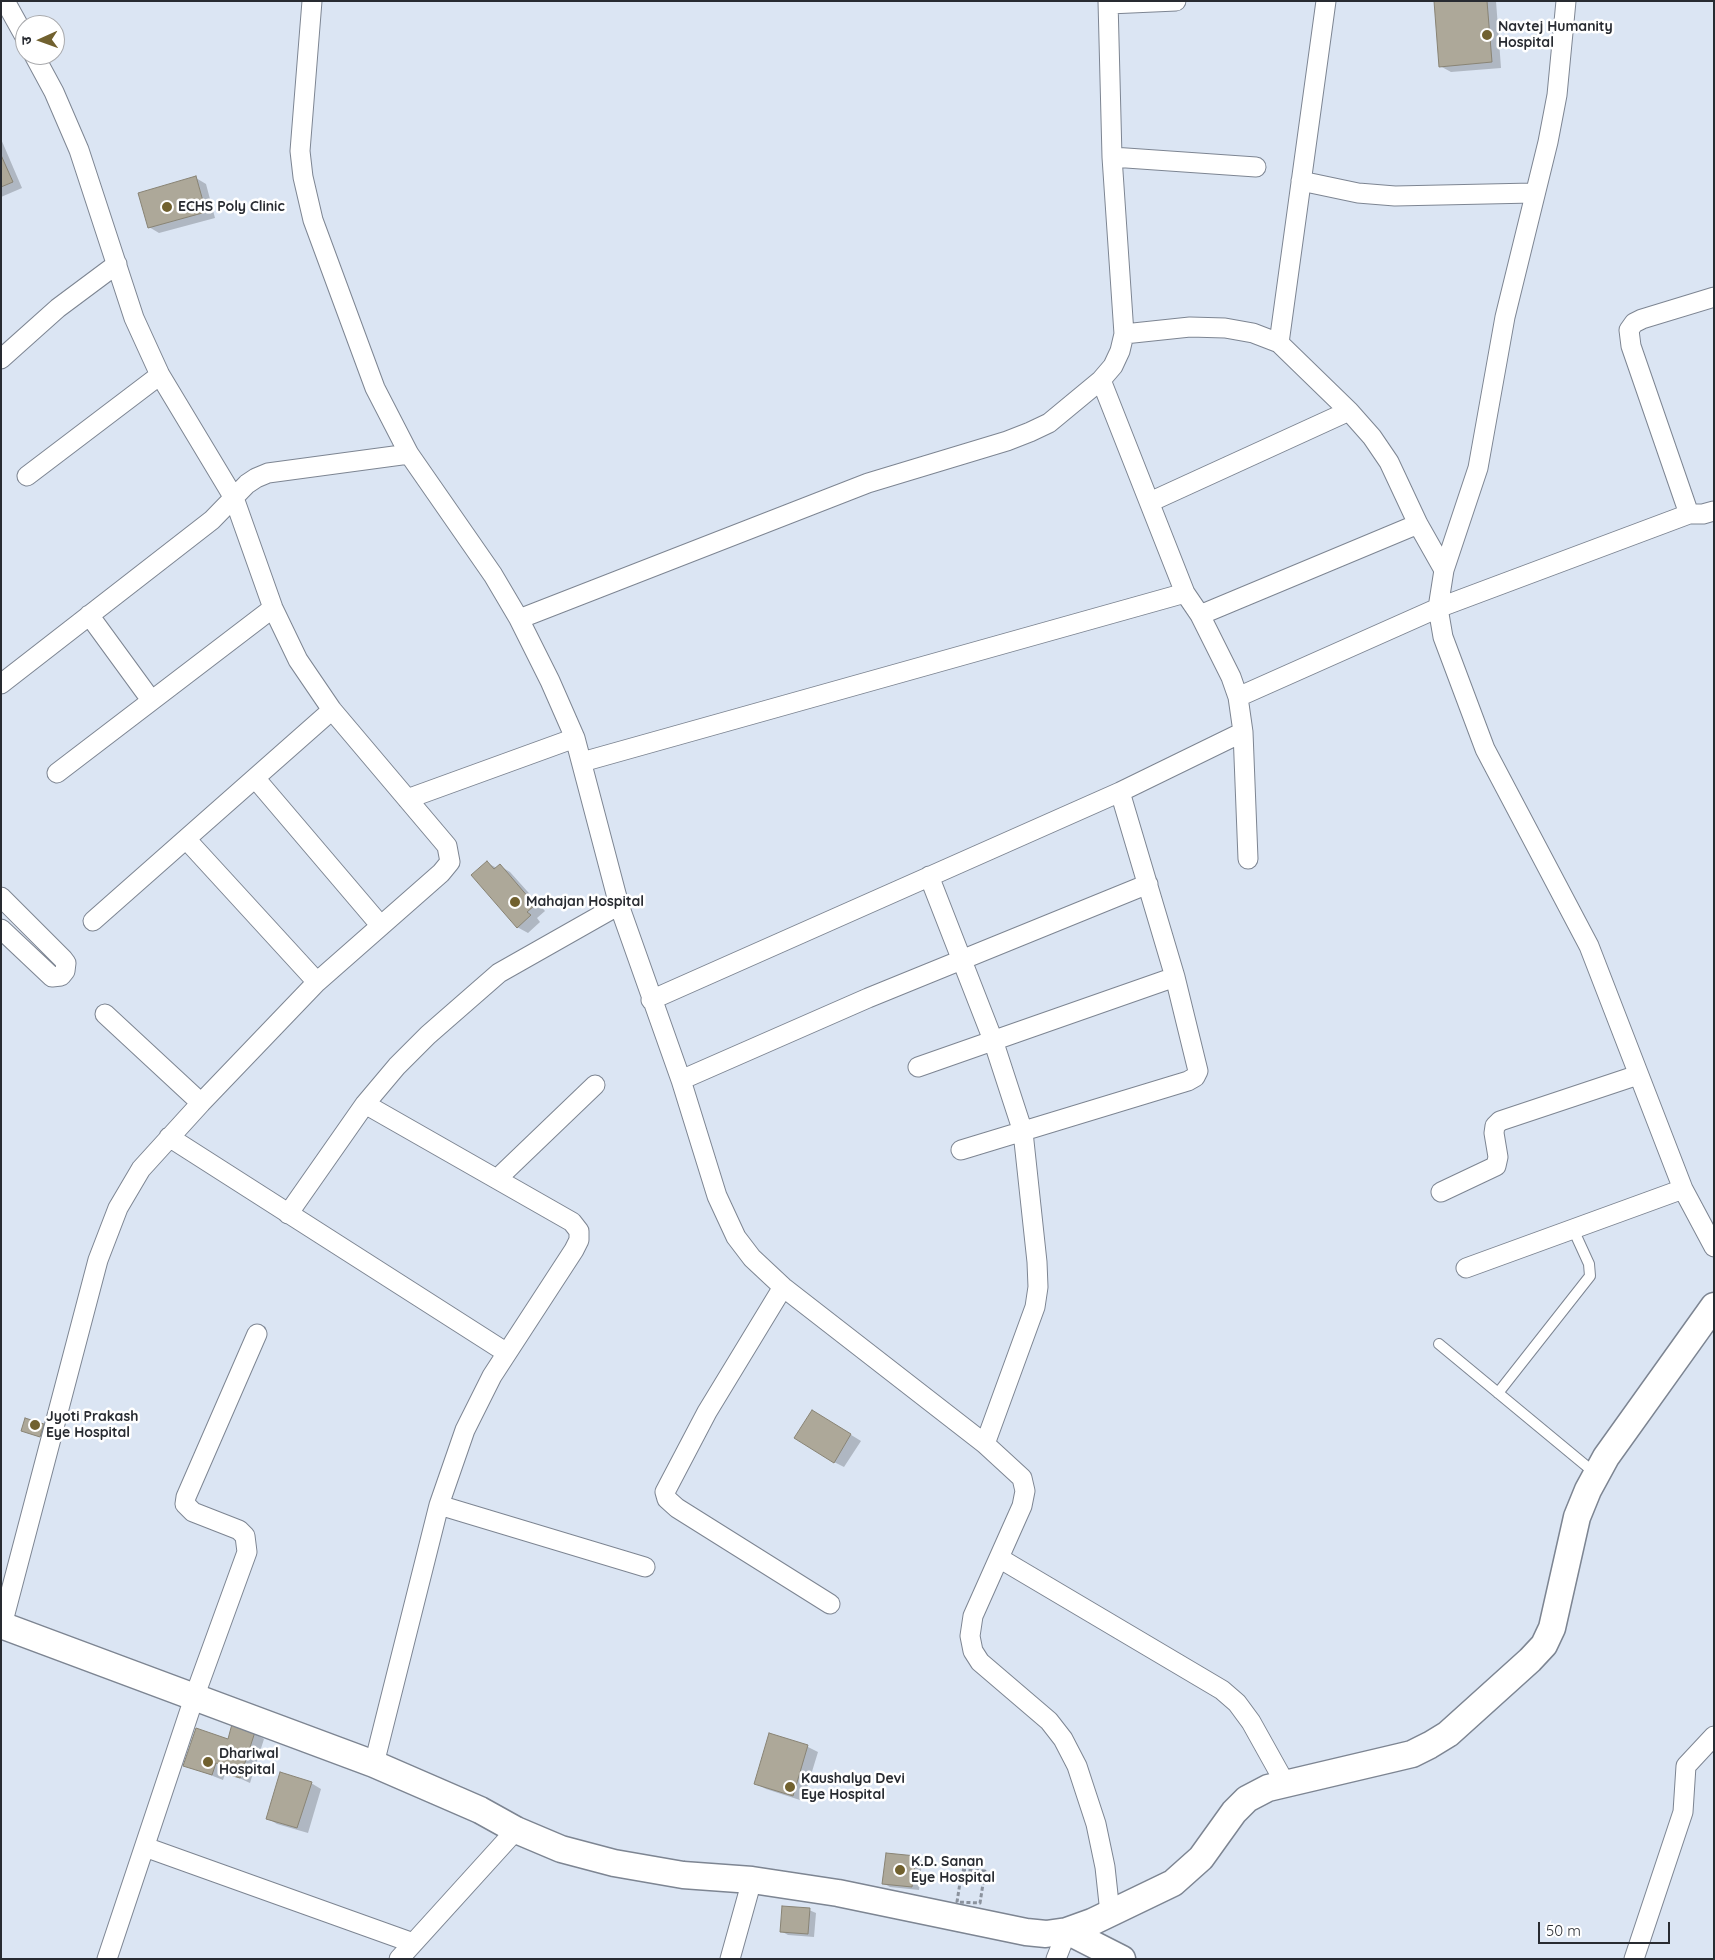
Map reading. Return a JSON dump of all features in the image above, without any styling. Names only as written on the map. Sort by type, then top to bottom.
[{"type":"street","points":[[6,1],[15,19]]},
{"type":"street","points":[[312,1],[300,151],[306,196],[344,306],[372,379],[409,454],[493,574],[519,619],[550,680],[575,738],[619,905],[680,1080],[717,1196],[736,1237],[752,1258],[783,1287],[985,1444],[1022,1478],[1025,1491],[1022,1506],[973,1616],[970,1636],[973,1651],[989,1671],[1049,1721],[1063,1739],[1077,1766],[1096,1824],[1110,1913]]},
{"type":"street","points":[[519,619],[868,483],[1007,442],[1049,423],[1101,380],[1113,366],[1120,351],[1124,334],[1112,157],[1108,3],[1176,1]]},
{"type":"street","points":[[1279,343],[1326,1]]},
{"type":"street","points":[[1566,1],[1557,95],[1505,317],[1478,468],[1444,570],[1438,608],[1443,637],[1485,749],[1589,946],[1683,1189],[1714,1247]]},
{"type":"street","points":[[39,65],[54,92],[79,150],[134,318],[160,375],[234,498],[273,608],[298,660],[332,710],[447,846],[450,862],[441,873],[317,982],[169,1137],[141,1169],[118,1208],[98,1260],[2,1625],[195,1695],[374,1764],[480,1810],[516,1830],[560,1849],[614,1863],[683,1875],[752,1880],[838,1893],[1026,1932],[1046,1934],[1066,1931],[1110,1913],[1173,1883],[1188,1872],[1201,1858],[1234,1812],[1247,1799],[1268,1788],[1412,1754],[1430,1745],[1448,1734],[1530,1660],[1544,1644],[1552,1628],[1577,1518],[1606,1457],[1714,1306]]},
{"type":"street","points":[[1112,157],[1256,167]]},
{"type":"street","points":[[1301,181],[1358,192],[1396,196],[1533,193]]},
{"type":"street","points":[[1,359],[58,308],[117,264]]},
{"type":"street","points":[[1689,514],[1631,346],[1629,330],[1634,323],[1642,319],[1714,297]]},
{"type":"street","points":[[1124,334],[1190,327],[1225,328],[1253,333],[1279,343],[1349,411],[1372,437],[1389,462],[1418,524],[1444,570]]},
{"type":"street","points":[[27,476],[160,375]]},
{"type":"street","points":[[1101,380],[1185,593],[1200,615],[1232,677],[1238,697],[1244,732],[1248,859]]},
{"type":"street","points":[[1150,502],[1349,411]]},
{"type":"street","points":[[1,684],[212,520],[247,484],[268,473],[409,454]]},
{"type":"street","points":[[1238,697],[1438,608],[1689,514],[1703,514],[1714,511]]},
{"type":"street","points":[[1200,615],[1418,524]]},
{"type":"street","points":[[582,762],[1185,593]]},
{"type":"street","points":[[57,773],[273,608]]},
{"type":"street","points":[[89,615],[151,700]]},
{"type":"street","points":[[93,921],[332,710]]},
{"type":"street","points":[[651,1000],[1120,792],[1244,732]]},
{"type":"street","points":[[407,799],[575,738]]},
{"type":"street","points":[[255,778],[381,926]]},
{"type":"street","points":[[961,1150],[1195,1077],[1198,1071],[1175,977],[1120,792]]},
{"type":"street","points":[[186,839],[317,982]]},
{"type":"street","points":[[929,876],[993,1040],[1023,1132],[1037,1262],[1038,1287],[1029,1326],[985,1444]]},
{"type":"street","points":[[680,1080],[962,958],[1148,884]]},
{"type":"street","points":[[1,897],[63,959],[66,963],[66,971],[61,976],[52,977],[1,929]]},
{"type":"street","points":[[288,1214],[365,1104],[397,1066],[428,1035],[499,973],[619,905]]},
{"type":"street","points":[[918,1067],[1175,977]]},
{"type":"street","points":[[105,1014],[201,1103]]},
{"type":"street","points":[[1441,1192],[1496,1166],[1498,1157],[1494,1133],[1495,1126],[1500,1121],[1638,1075]]},
{"type":"street","points":[[497,1179],[595,1085]]},
{"type":"street","points":[[365,1104],[572,1222],[579,1231],[579,1240],[574,1250],[492,1376],[465,1430],[440,1505],[374,1764]]},
{"type":"street","points":[[169,1137],[507,1353]]},
{"type":"street","points":[[1466,1268],[1683,1189]]},
{"type":"street","points":[[783,1287],[707,1412],[666,1492],[667,1499],[677,1508],[830,1604]]},
{"type":"street","points":[[107,1959],[195,1695],[248,1544],[245,1536],[239,1530],[188,1508],[186,1497],[257,1334]]},
{"type":"street","points":[[440,1505],[645,1567]]},
{"type":"street","points":[[999,1558],[1222,1690],[1237,1703],[1251,1722],[1285,1783]]},
{"type":"street","points":[[1634,1959],[1686,1803],[1686,1766],[1714,1736]]},
{"type":"street","points":[[399,1959],[516,1830]]},
{"type":"street","points":[[145,1847],[413,1943]]},
{"type":"street","points":[[730,1959],[752,1880]]},
{"type":"street","points":[[1056,1959],[1066,1931]]},
{"type":"street","points":[[1066,1931],[1122,1959]]},
{"type":"lane","points":[[1498,1393],[1590,1276],[1589,1264],[1573,1229]]},
{"type":"lane","points":[[1439,1344],[1597,1475]]},
{"type":"path","points":[[962,1870],[985,1871],[980,1903],[957,1902],[962,1870]]},
{"type":"building","points":[[1434,1],[1487,1],[1492,62],[1439,67]]},
{"type":"building","points":[[1,155],[13,182],[1,187]]},
{"type":"building","points":[[196,176],[206,212],[148,228],[138,193]]},
{"type":"building","points":[[487,861],[494,869],[500,864],[535,905],[527,912],[531,915],[517,928],[471,875]]},
{"type":"building","points":[[812,1410],[851,1434],[834,1463],[794,1438]]},
{"type":"building","points":[[25,1418],[44,1424],[40,1437],[21,1431]]},
{"type":"building","points":[[232,1724],[255,1732],[240,1778],[226,1774],[229,1767],[216,1763],[212,1775],[183,1766],[196,1728],[228,1739]]},
{"type":"building","points":[[769,1733],[808,1745],[793,1796],[754,1784]]},
{"type":"building","points":[[280,1772],[312,1782],[297,1828],[266,1819]]},
{"type":"building","points":[[886,1853],[916,1856],[912,1887],[882,1884]]},
{"type":"building","points":[[782,1906],[810,1908],[808,1934],[780,1932]]},
{"type":"place","name":"Navtej Humanity Hospital","points":[[1487,35]]},
{"type":"place","name":"ECHS Poly Clinic","points":[[167,207]]},
{"type":"place","name":"Mahajan Hospital","points":[[515,902]]},
{"type":"place","name":"Jyoti Prakash Eye Hospital","points":[[35,1425]]},
{"type":"place","name":"Dhariwal Hospital","points":[[208,1762]]},
{"type":"place","name":"Kaushalya Devi Eye Hospital","points":[[790,1787]]},
{"type":"place","name":"K.D. Sanan Eye Hospital","points":[[900,1870]]}]
